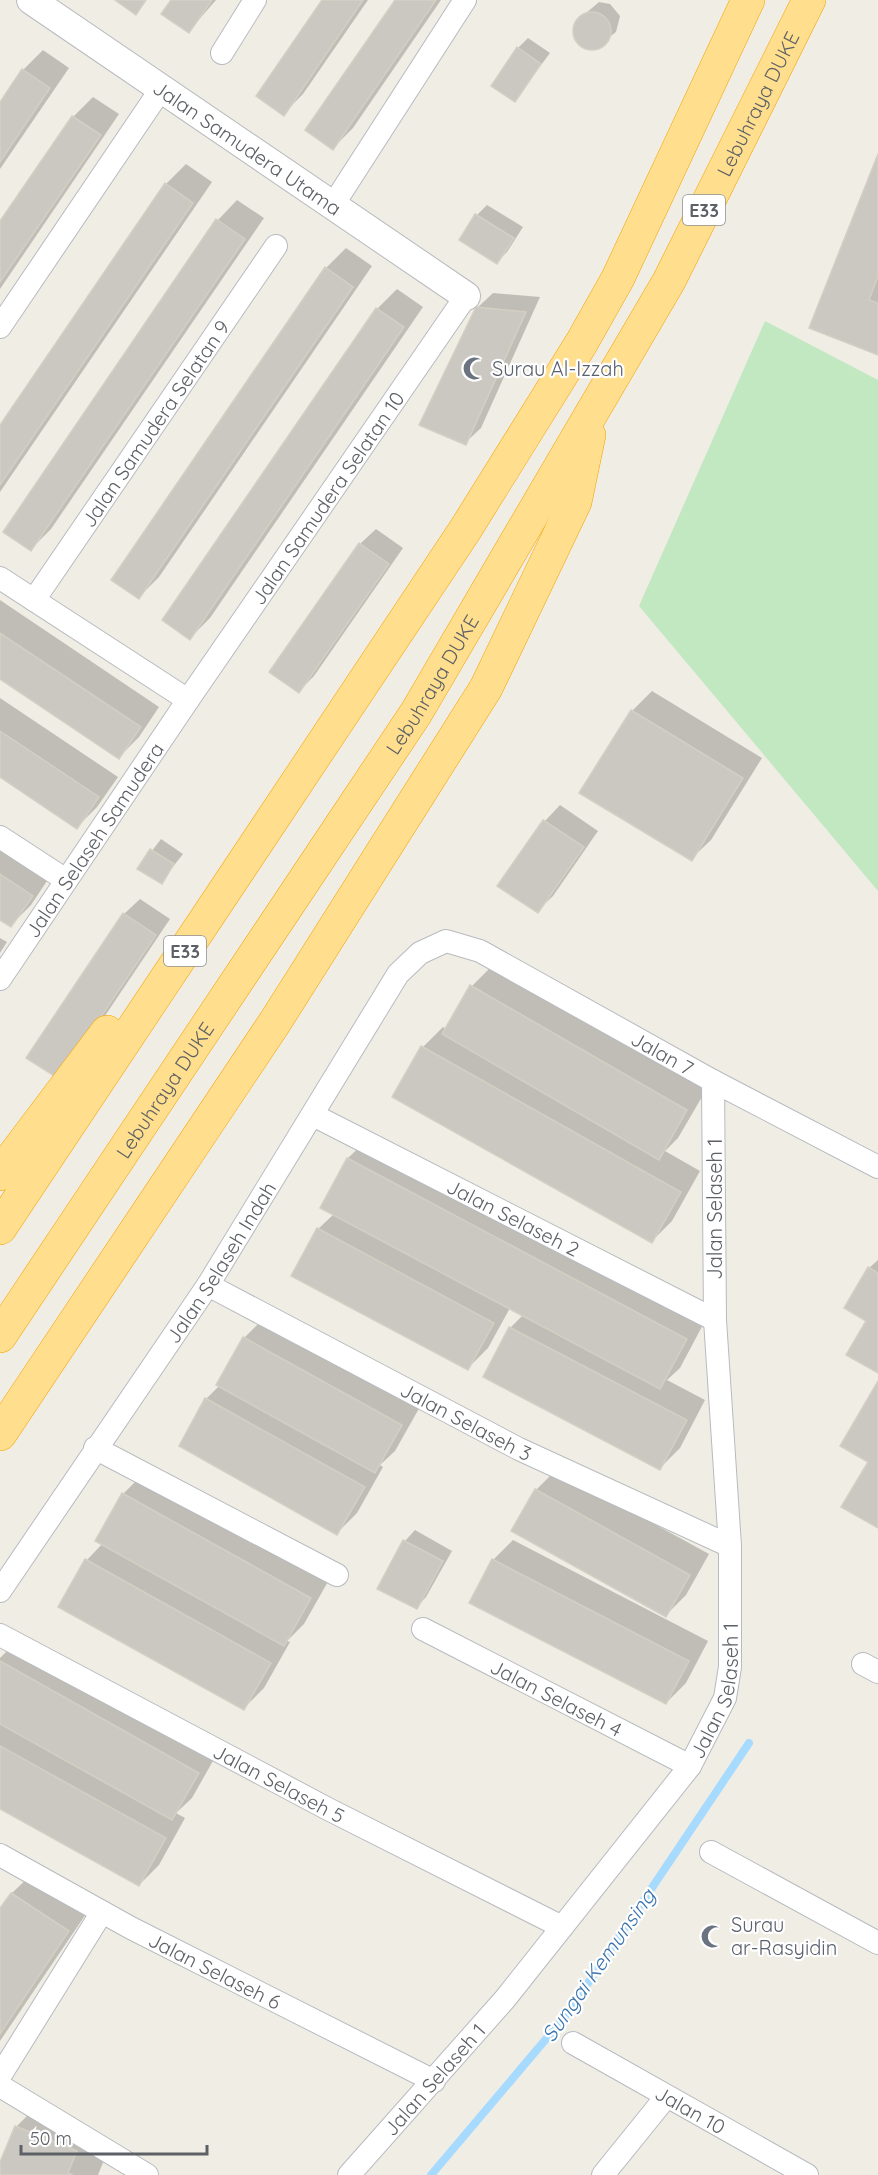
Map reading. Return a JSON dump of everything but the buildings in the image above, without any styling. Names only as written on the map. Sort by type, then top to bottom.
[{"type":"highway","name":"E33","points":[[0,1227],[465,530],[582,342],[618,278],[748,0]]},
{"type":"highway","name":"Lebuhraya DUKE","points":[[0,1336],[416,713],[669,281],[809,0]]},
{"type":"highway","points":[[0,1434],[275,1022],[486,688],[575,502],[586,461],[592,415]]},
{"type":"highway","points":[[0,1174],[83,1062],[244,861]]},
{"type":"street","name":"Jalan Samudera Utama","points":[[31,0],[466,296]]},
{"type":"street","points":[[222,53],[255,0]]},
{"type":"street","points":[[333,206],[465,0]]},
{"type":"street","points":[[0,327],[161,89]]},
{"type":"street","name":"Jalan Samudera Selatan 9","points":[[34,600],[276,246]]},
{"type":"street","name":"Jalan Samudera Selatan 10","points":[[188,699],[466,296]]},
{"type":"street","points":[[0,578],[188,699]]},
{"type":"street","name":"Jalan Selaseh Samudera","points":[[0,978],[188,699]]},
{"type":"street","points":[[0,837],[66,880]]},
{"type":"street","name":"Jalan 7","points":[[446,941],[480,951],[713,1081],[878,1167]]},
{"type":"street","name":"Jalan Selaseh Indah","points":[[0,1591],[95,1448],[208,1285],[398,974],[420,953],[446,941]]},
{"type":"street","name":"Jalan Selaseh 1","points":[[349,2175],[505,2000],[690,1766],[724,1698],[730,1667],[730,1546],[715,1320],[713,1081]]},
{"type":"street","name":"Jalan Selaseh 2","points":[[313,1114],[715,1320]]},
{"type":"street","name":"Jalan Selaseh 3","points":[[208,1285],[519,1449],[730,1546]]},
{"type":"street","points":[[95,1448],[338,1575]]},
{"type":"street","name":"Jalan Selaseh 4","points":[[423,1629],[690,1766]]},
{"type":"street","name":"Jalan Selaseh 5","points":[[0,1635],[328,1809],[562,1927]]},
{"type":"street","points":[[711,1852],[878,1943]]},
{"type":"street","name":"Jalan Selaseh 6","points":[[0,1856],[102,1912],[434,2081]]},
{"type":"street","points":[[0,2076],[102,1912]]},
{"type":"street","name":"Jalan 10","points":[[573,2043],[807,2175]]},
{"type":"street","points":[[0,2086],[115,2166],[147,2175]]},
{"type":"street","points":[[603,2175],[666,2097]]},
{"type":"green space","points":[[765,321],[878,380],[878,891],[639,606]]},
{"type":"waterway","name":"Sungai Kemunsing","points":[[431,2175],[568,2013],[749,1743]]},
{"type":"place","name":"Surau Al-Izzah","points":[[474,368]]},
{"type":"place","name":"Surau ar-Rasyidin","points":[[713,1936]]}]
